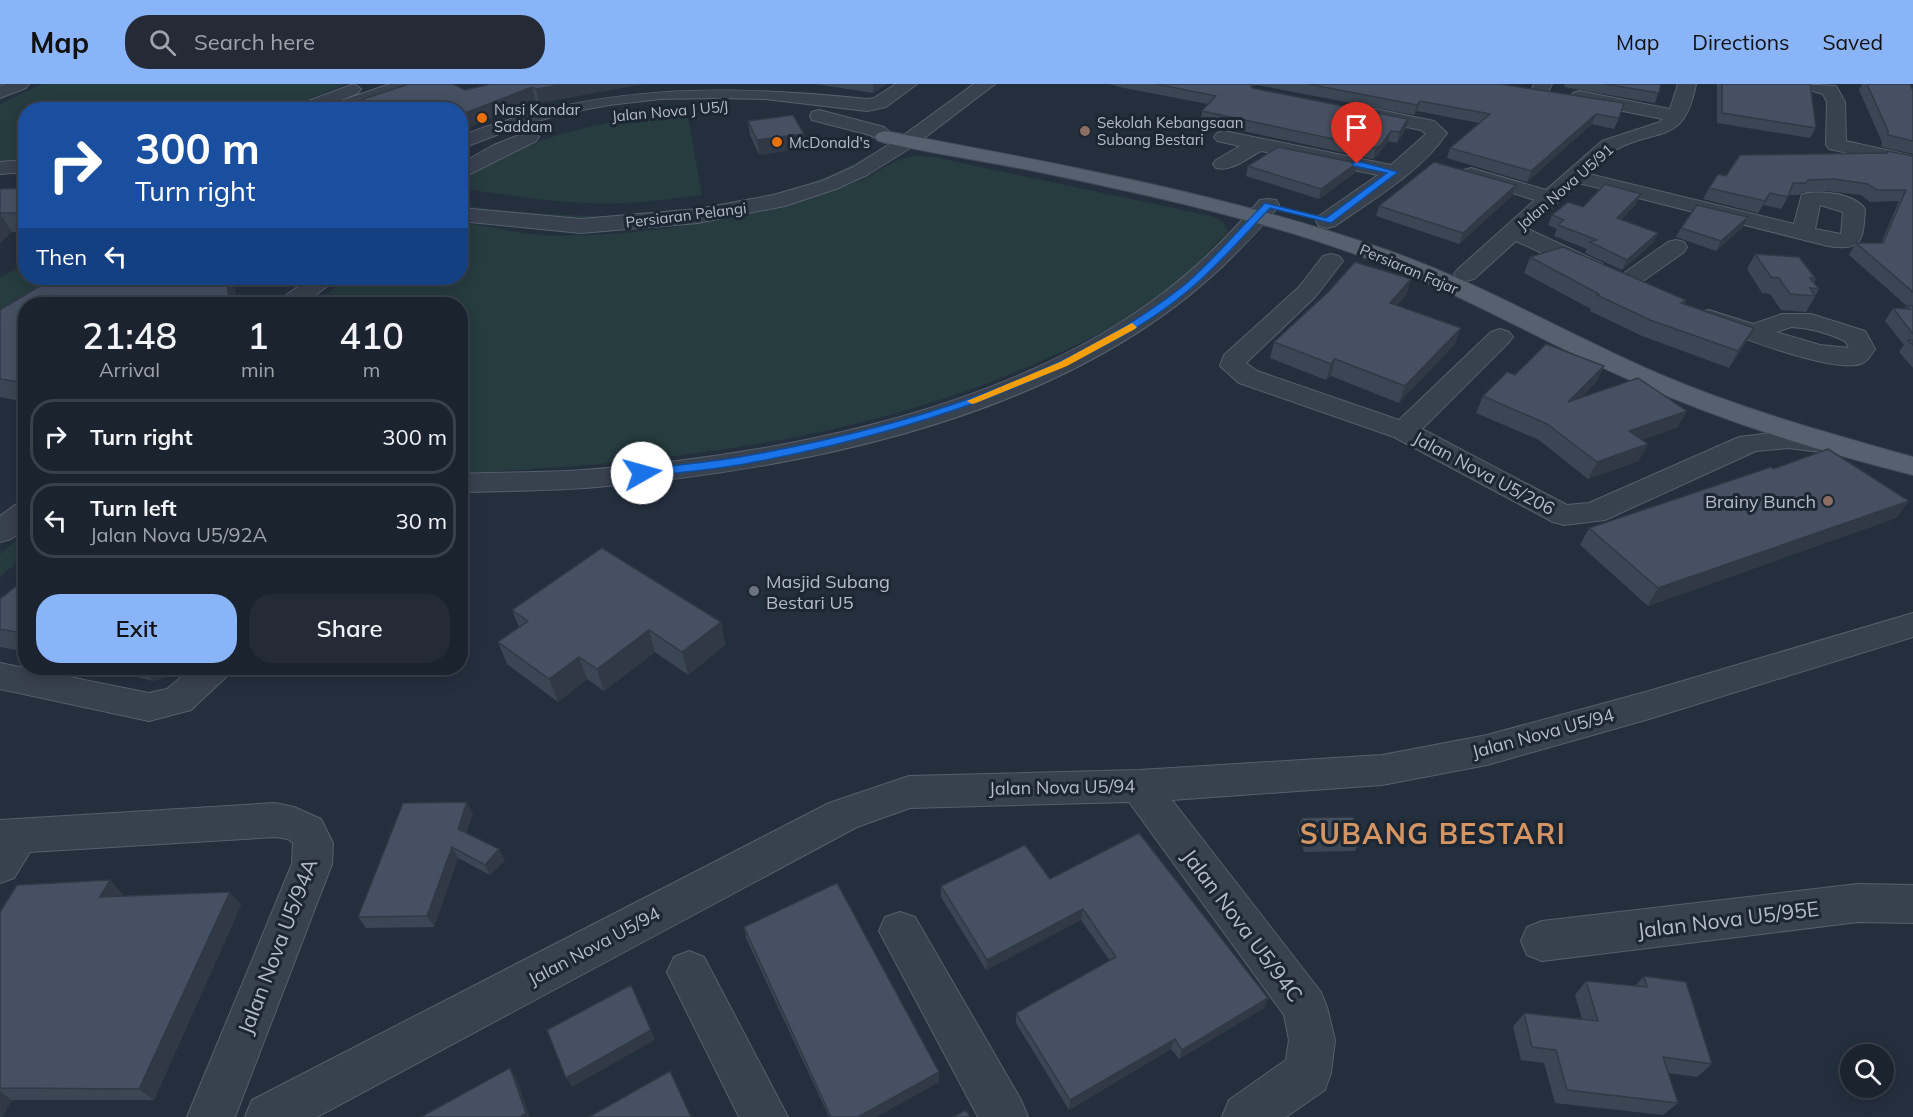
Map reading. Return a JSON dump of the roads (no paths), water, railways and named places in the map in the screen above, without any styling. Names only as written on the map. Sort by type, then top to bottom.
[{"type":"main road","points":[[896,133],[934,131],[948,145],[1218,204],[1237,218],[1240,223],[1256,218],[1271,227],[1319,226]]},
{"type":"main road","points":[[896,133],[1256,218],[1319,226],[1466,274],[1689,375],[1769,405],[1847,429],[1913,445]]},
{"type":"main road","name":"Persiaran Fajar","points":[[1319,226],[1644,377],[1706,402],[1845,447],[1913,466]]},
{"type":"street","points":[[0,93],[20,84]]},
{"type":"street","points":[[320,102],[366,84]]},
{"type":"street","points":[[356,102],[407,84]]},
{"type":"street","points":[[468,140],[554,110],[639,103],[745,90],[867,105],[879,103],[908,84]]},
{"type":"street","name":"Persiaran Pelangi","points":[[468,202],[581,226],[698,216],[738,210],[829,185],[860,171],[896,133],[961,84]]},
{"type":"street","name":"Persiaran Pelangi","points":[[468,201],[590,211],[695,205],[729,199],[801,180],[860,153],[986,84]]},
{"type":"street","points":[[1519,89],[1542,88],[1676,116],[1687,84]]},
{"type":"street","points":[[1809,84],[1830,90],[1836,102],[1836,145],[1910,162]]},
{"type":"street","name":"Jalan Nova J U5/J","points":[[468,168],[501,149],[548,130],[589,120],[639,103],[753,106],[814,114],[896,133]]},
{"type":"street","points":[[1319,226],[1394,172],[1435,138],[1437,133],[1427,125],[1343,109]]},
{"type":"street","name":"Jalan Nova U5/91","points":[[1466,274],[1609,145],[1667,126],[1676,116]]},
{"type":"street","points":[[1224,137],[1394,172]]},
{"type":"street","points":[[1223,164],[1258,144]]},
{"type":"street","points":[[1413,157],[1433,163]]},
{"type":"street","points":[[0,168],[18,167]]},
{"type":"street","points":[[1454,169],[1550,198]]},
{"type":"street","points":[[0,178],[18,177]]},
{"type":"street","points":[[1574,177],[1803,233]]},
{"type":"street","points":[[468,483],[595,479],[745,460],[856,435],[937,413],[1001,391],[1063,364],[1118,336],[1187,287],[1256,218]]},
{"type":"street","points":[[1514,231],[1635,287],[1676,247]]},
{"type":"street","name":"Jalan Nova U5/206","points":[[1331,261],[1307,292],[1233,361],[1233,366],[1238,372],[1404,431],[1564,515],[1594,513],[1749,443],[1774,438],[1793,438],[1845,447]]},
{"type":"street","points":[[299,297],[316,285]]},
{"type":"street","points":[[1688,309],[1756,332]]},
{"type":"street","points":[[1404,431],[1500,337]]},
{"type":"street","points":[[1706,402],[1740,418],[1752,428],[1754,435],[1749,443]]},
{"type":"street","points":[[0,532],[18,518]]},
{"type":"street","name":"Jalan Nova U5/94","points":[[269,1117],[843,815],[909,792],[1139,786],[1382,770],[1487,750],[1910,630]]},
{"type":"street","points":[[0,676],[149,707],[178,700],[206,675]]},
{"type":"street","name":"Jalan Nova U5/94C","points":[[1139,786],[1305,1007],[1312,1040],[1308,1073],[1246,1117]]},
{"type":"street","name":"Jalan Nova U5/94A","points":[[6,846],[275,820],[298,824],[310,834],[316,846],[312,864],[211,1117]]},
{"type":"street","name":"Jalan Nova U5/95E","points":[[1542,941],[1858,903],[1913,904]]},
{"type":"street","points":[[900,931],[1004,1117]]},
{"type":"street","points":[[689,972],[764,1117]]},
{"type":"place","name":"Nasi Kandar Saddam","points":[[482,118]]},
{"type":"place","name":"Sekolah Kebangsaan Subang Bestari","points":[[1085,131]]},
{"type":"place","name":"McDonald's","points":[[777,142]]},
{"type":"place","name":"Brainy Bunch","points":[[1828,501]]},
{"type":"place","name":"Masjid Subang Bestari U5","points":[[754,591]]},
{"type":"district","name":"SUBANG BESTARI","points":[[1433,833]]}]
